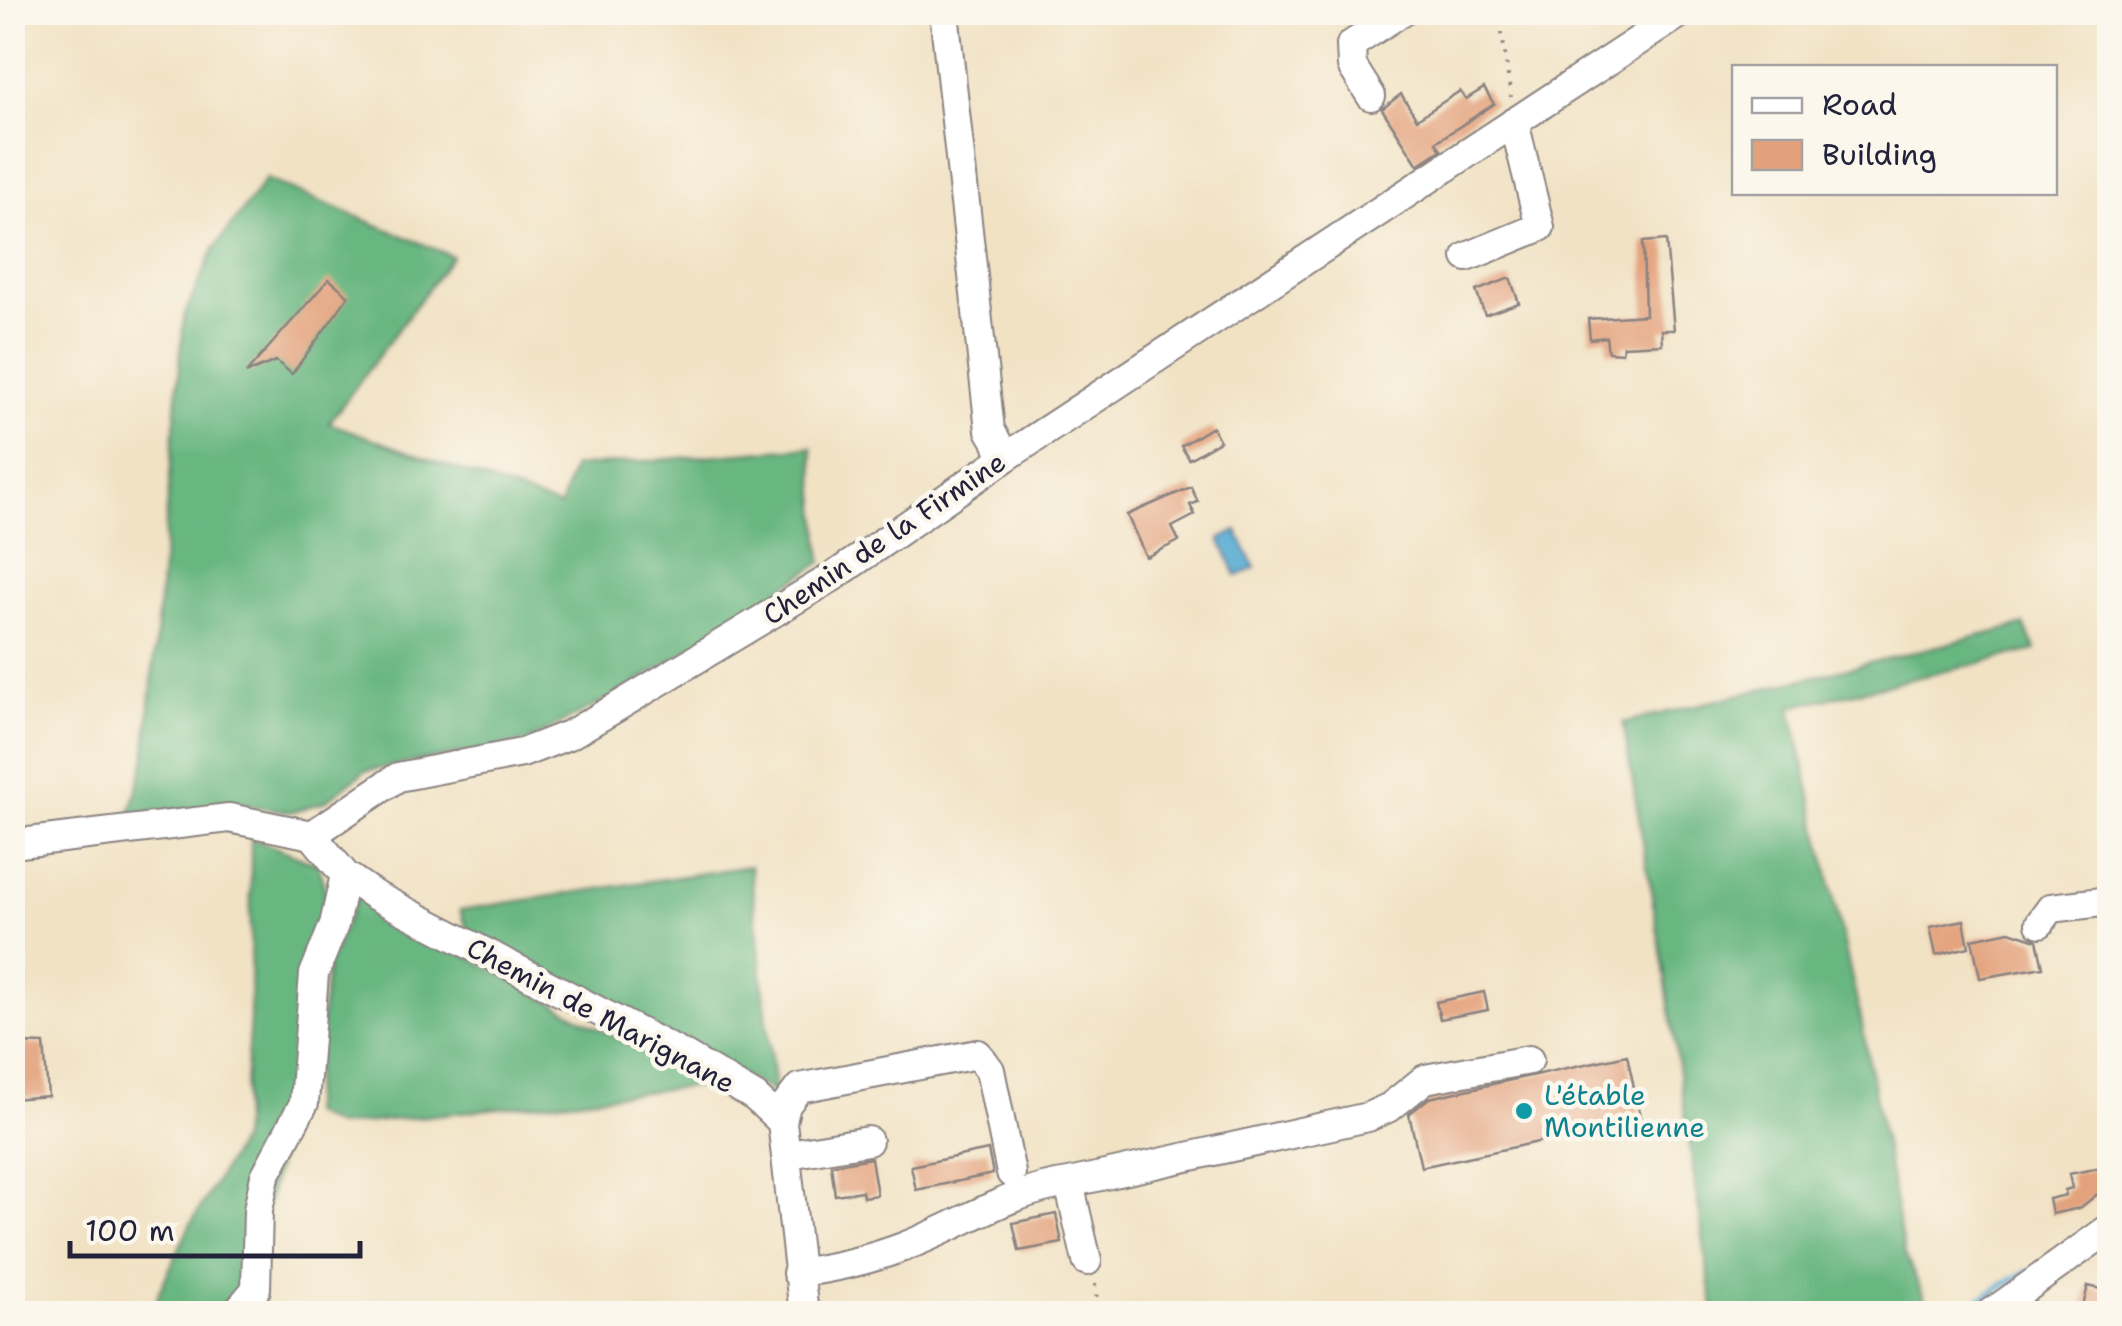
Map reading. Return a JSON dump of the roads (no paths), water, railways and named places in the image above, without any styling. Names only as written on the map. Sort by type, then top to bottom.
[{"type":"street","points":[[944,12],[990,430],[1006,457]]},
{"type":"street","points":[[1371,96],[1352,66],[1351,46],[1402,12]]},
{"type":"street","name":"Chemin de la Firmine","points":[[312,834],[398,777],[522,753],[570,734],[834,576],[1006,457],[1682,12]]},
{"type":"street","points":[[1467,257],[1540,227],[1514,122]]},
{"type":"street","points":[[12,844],[230,818],[312,834]]},
{"type":"street","name":"Chemin de Marignane","points":[[312,834],[345,875],[437,929],[687,1057],[755,1097],[782,1122]]},
{"type":"street","points":[[235,1314],[256,1289],[258,1210],[265,1176],[304,1103],[314,974],[334,925],[345,875]]},
{"type":"street","points":[[2040,923],[2050,908],[2110,902]]},
{"type":"street","points":[[804,1314],[782,1122],[786,1105],[799,1088],[978,1054],[990,1070],[1010,1174]]},
{"type":"street","points":[[797,1272],[830,1268],[904,1247],[1034,1188],[1069,1184],[1368,1116],[1390,1108],[1425,1080],[1529,1060]]},
{"type":"street","points":[[788,1154],[868,1141]]},
{"type":"street","points":[[1069,1184],[1087,1261]]},
{"type":"street","points":[[1990,1314],[2110,1228]]},
{"type":"water","points":[[1237,531],[1255,568],[1237,576],[1220,539]]},
{"type":"waterway","points":[[1955,1314],[2027,1271]]},
{"type":"place","name":"L'étable Montilienne","points":[[1524,1111]]}]
